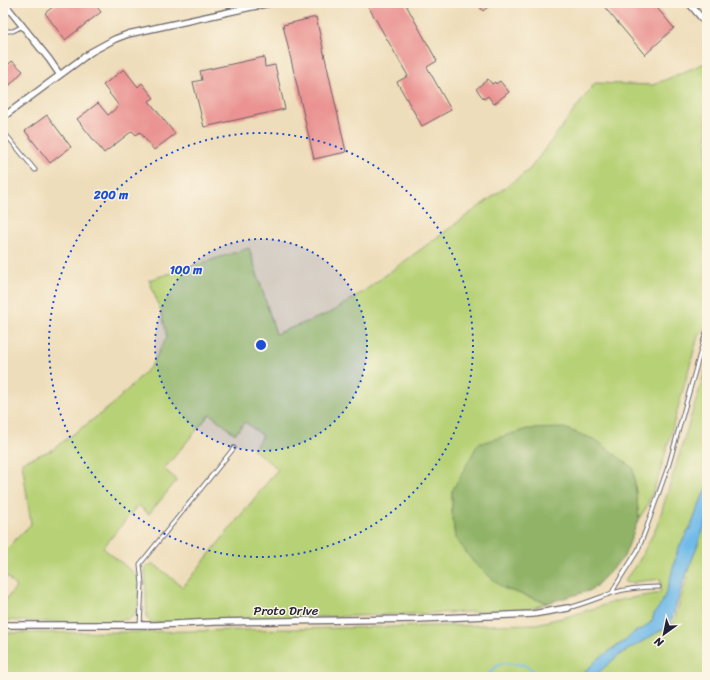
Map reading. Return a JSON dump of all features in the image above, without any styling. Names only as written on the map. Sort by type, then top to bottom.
[{"type":"street","points":[[4,3],[60,75]]},
{"type":"street","points":[[3,117],[91,52],[115,39],[128,34],[270,3]]},
{"type":"street","points":[[689,3],[704,21]]},
{"type":"street","name":"Proto Drive","points":[[3,626],[140,625],[488,617],[533,614],[568,608]]},
{"type":"lane","points":[[3,31],[13,32],[23,26]]},
{"type":"lane","points":[[3,131],[35,170]]},
{"type":"lane","points":[[612,593],[638,550],[666,471],[706,332]]},
{"type":"lane","points":[[140,625],[142,584],[140,564],[234,448]]},
{"type":"lane","points":[[568,608],[596,600],[612,593],[629,589],[658,587]]},
{"type":"green space","points":[[707,62],[707,327],[705,327],[698,336],[659,476],[646,508],[639,518],[633,468],[452,491],[452,511],[455,538],[503,588],[547,603],[528,610],[152,623],[147,619],[145,567],[154,564],[183,587],[278,469],[253,449],[263,436],[245,422],[235,434],[210,414],[164,469],[177,480],[149,514],[138,505],[103,548],[139,577],[138,603],[136,612],[133,616],[126,619],[93,622],[3,620],[5,601],[16,587],[3,572],[3,552],[31,524],[22,462],[52,450],[111,406],[151,366],[167,337],[162,314],[149,280],[249,248],[276,334],[332,312],[364,291],[529,170],[595,83],[653,85]]},
{"type":"green space","points":[[707,365],[707,485],[691,526],[678,549],[668,587],[662,603],[654,614],[652,621],[644,628],[633,633],[625,641],[614,647],[579,677],[3,677],[3,633],[141,632],[536,624],[570,616],[620,600],[660,593],[661,579],[626,583],[624,581],[639,561],[657,526]]},
{"type":"green space","points":[[564,428],[596,440],[633,468],[639,518],[624,557],[592,590],[547,603],[503,588],[474,563],[455,538],[452,511],[452,491],[478,444],[527,429]]},
{"type":"green space","points":[[707,520],[707,677],[593,677],[619,655],[672,625],[685,585],[689,578],[685,578]]},
{"type":"water","points":[[707,485],[707,520],[685,578],[670,625],[619,655],[593,677],[579,677],[599,658],[652,621],[654,614],[662,603],[668,587],[678,549],[691,526]]},
{"type":"building","points":[[58,3],[94,3],[101,12],[65,40],[45,13]]},
{"type":"building","points":[[375,3],[405,3],[437,61],[427,67],[451,110],[422,126],[397,82],[408,76],[368,6]]},
{"type":"building","points":[[477,3],[493,3],[483,11]]},
{"type":"building","points":[[601,3],[653,3],[674,28],[645,55]]},
{"type":"building","points":[[316,17],[346,152],[314,159],[283,25]]},
{"type":"building","points":[[264,57],[265,67],[275,65],[285,109],[204,127],[193,82],[202,80],[200,71]]},
{"type":"building","points":[[12,61],[23,71],[9,86],[3,80],[3,62],[7,66]]},
{"type":"building","points":[[124,69],[138,87],[142,83],[154,98],[149,101],[175,134],[154,150],[140,132],[136,135],[132,131],[104,153],[77,119],[98,103],[108,115],[119,106],[103,85]]},
{"type":"building","points":[[488,79],[492,84],[495,82],[496,84],[500,81],[509,92],[494,104],[488,96],[484,99],[476,89]]},
{"type":"building","points":[[47,115],[71,147],[50,163],[25,131]]},
{"type":"waterway","points":[[486,677],[493,669],[502,663],[525,665],[543,677]]}]
